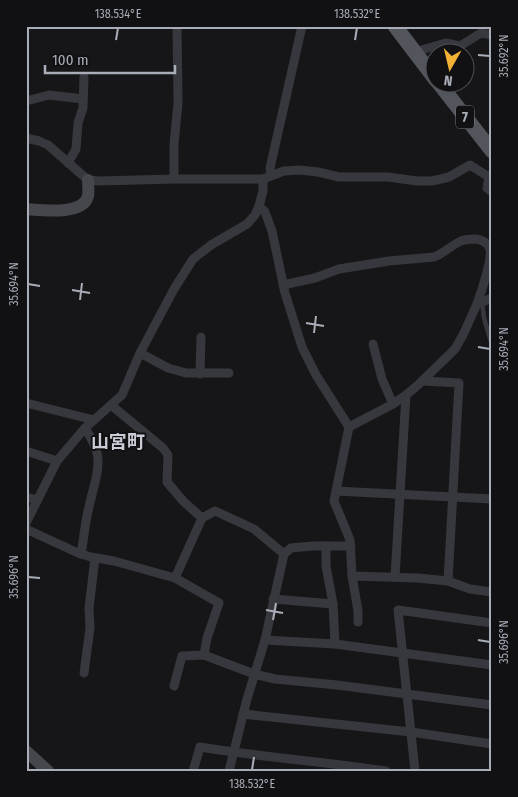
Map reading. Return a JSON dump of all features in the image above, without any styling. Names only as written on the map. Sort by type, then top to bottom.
[{"type":"main road","points":[[395,26],[426,67]]},
{"type":"main road","name":"7","points":[[446,92],[492,151]]},
{"type":"street","points":[[174,179],[174,144],[178,102],[178,26]]},
{"type":"street","points":[[26,523],[57,461],[85,428],[122,396],[140,353],[174,289],[193,259],[211,245],[247,224],[255,215],[270,168],[302,26]]},
{"type":"street","points":[[414,52],[446,43],[460,46],[481,33],[492,35]]},
{"type":"street","points":[[68,163],[76,149],[78,122],[83,108],[84,77]]},
{"type":"street","points":[[26,101],[49,95],[83,99]]},
{"type":"street","points":[[26,138],[48,145],[88,180],[267,178],[284,171],[299,170],[339,177],[388,177],[432,181],[449,177],[470,165],[490,175],[487,188],[492,192]]},
{"type":"street","points":[[26,209],[64,210],[74,208],[83,203],[88,196],[88,180]]},
{"type":"street","points":[[259,206],[265,212],[272,231],[284,285],[302,347],[316,375],[349,427],[334,501],[350,540],[352,576],[358,610],[358,622]]},
{"type":"street","points":[[284,285],[339,270],[389,261],[434,257],[460,241],[471,238],[482,240],[489,245],[490,260],[480,303],[454,349],[406,395],[349,427]]},
{"type":"street","points":[[480,303],[492,298]]},
{"type":"street","points":[[200,374],[201,337]]},
{"type":"street","points":[[373,344],[382,380],[393,404]]},
{"type":"street","points":[[140,353],[168,368],[186,373],[230,373]]},
{"type":"street","points":[[422,381],[459,383],[448,581]]},
{"type":"street","points":[[395,577],[406,395]]},
{"type":"street","points":[[26,403],[94,420]]},
{"type":"street","points":[[111,406],[163,448],[168,456],[167,482],[183,501],[202,518]]},
{"type":"street","points":[[81,554],[88,507],[94,491],[98,463],[98,454],[85,428]]},
{"type":"street","points":[[26,451],[57,461]]},
{"type":"street","points":[[336,491],[492,499]]},
{"type":"street","points":[[26,497],[37,500]]},
{"type":"street","points":[[175,578],[202,518],[215,511],[254,529],[284,554]]},
{"type":"street","points":[[26,529],[81,554],[175,578],[219,603],[207,638],[204,655]]},
{"type":"street","points":[[326,546],[326,566],[333,604],[335,644]]},
{"type":"street","points":[[228,771],[265,640],[284,554],[291,548],[351,546]]},
{"type":"street","points":[[84,673],[90,628],[89,608],[95,558]]},
{"type":"street","points":[[352,576],[448,581],[470,590],[492,592]]},
{"type":"street","points":[[274,599],[333,604]]},
{"type":"street","points":[[415,771],[398,610],[492,623]]},
{"type":"street","points":[[265,640],[335,644],[492,665]]},
{"type":"street","points":[[174,686],[182,656],[204,655],[254,674],[275,679],[338,685],[492,706]]},
{"type":"street","points":[[243,714],[411,732],[492,744]]},
{"type":"street","points":[[193,771],[200,747],[386,771]]},
{"type":"street","points":[[26,751],[48,771]]},
{"type":"lane","points":[[480,303],[492,345]]},
{"type":"district","name":"山宮町","points":[[118,442]]}]
